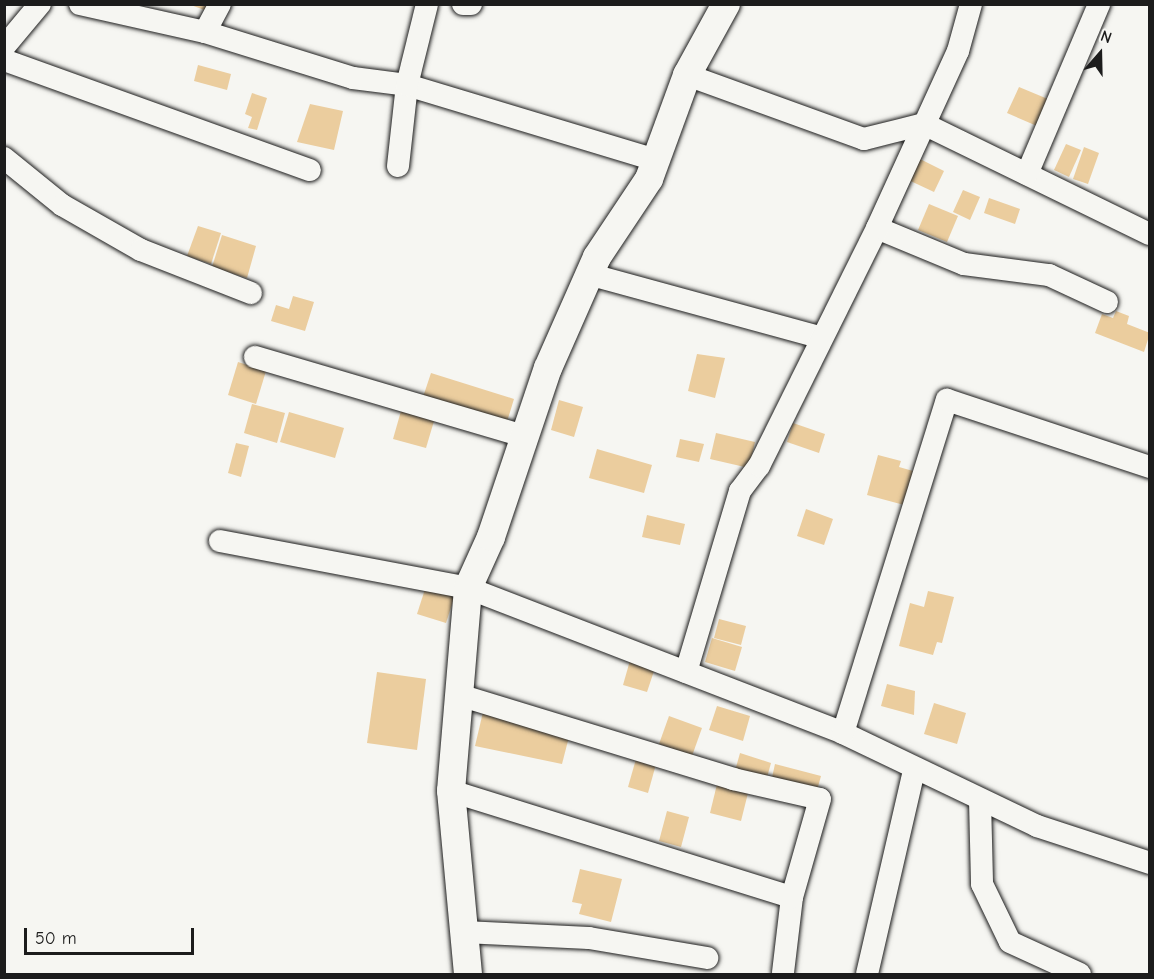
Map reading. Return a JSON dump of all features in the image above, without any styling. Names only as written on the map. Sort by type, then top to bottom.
[{"type":"street","points":[[4,46],[40,4]]},
{"type":"street","points":[[205,32],[220,4]]},
{"type":"street","points":[[398,166],[407,86],[427,4]]},
{"type":"street","points":[[463,4],[471,4]]},
{"type":"street","points":[[468,975],[451,791],[468,588],[491,537],[548,368],[592,275],[597,257],[649,179],[687,75],[726,4]]},
{"type":"street","points":[[686,672],[740,491],[759,466],[877,228],[958,51],[971,4]]},
{"type":"street","points":[[1027,174],[1099,4]]},
{"type":"street","points":[[90,5],[205,32],[353,78],[407,86],[656,160]]},
{"type":"street","points":[[4,60],[310,170]]},
{"type":"street","points":[[687,75],[864,139],[924,124],[1149,234]]},
{"type":"street","points":[[4,158],[62,205],[141,250],[250,293]]},
{"type":"street","points":[[877,228],[964,264],[1049,275],[1107,302]]},
{"type":"street","points":[[592,275],[822,338]]},
{"type":"street","points":[[255,357],[524,436]]},
{"type":"street","points":[[843,733],[946,400],[1149,467]]},
{"type":"street","points":[[220,541],[468,588],[843,733],[914,770],[1037,826],[1149,863]]},
{"type":"street","points":[[459,695],[733,779],[820,799],[792,897],[783,972]]},
{"type":"street","points":[[867,975],[914,770]]},
{"type":"street","points":[[451,791],[792,897]]},
{"type":"street","points":[[980,800],[982,884],[1010,942],[1080,975]]},
{"type":"street","points":[[464,932],[589,938],[707,958]]},
{"type":"building","points":[[188,4],[212,4],[210,12]]},
{"type":"building","points":[[198,65],[231,74],[227,90],[194,81]]},
{"type":"building","points":[[1019,87],[1055,102],[1044,129],[1007,113]]},
{"type":"building","points":[[252,93],[267,98],[257,130],[248,128],[252,117],[245,114]]},
{"type":"building","points":[[310,104],[343,111],[334,150],[297,142]]},
{"type":"building","points":[[1066,144],[1081,150],[1069,177],[1054,170]]},
{"type":"building","points":[[1084,147],[1099,153],[1088,184],[1073,179]]},
{"type":"building","points":[[918,158],[944,171],[934,192],[902,177]]},
{"type":"building","points":[[963,190],[980,197],[970,220],[953,212]]},
{"type":"building","points":[[989,198],[1020,209],[1015,224],[984,213]]},
{"type":"building","points":[[929,204],[958,216],[947,242],[918,230]]},
{"type":"building","points":[[198,226],[221,233],[211,264],[187,256]]},
{"type":"building","points":[[222,235],[256,246],[247,278],[212,267]]},
{"type":"building","points":[[293,296],[314,302],[305,331],[271,321],[276,305],[289,309]]},
{"type":"building","points":[[1116,311],[1129,316],[1127,324],[1150,333],[1144,352],[1095,333],[1102,314],[1113,318]]},
{"type":"building","points":[[697,354],[725,358],[715,398],[688,391]]},
{"type":"building","points":[[238,362],[266,371],[256,404],[228,395]]},
{"type":"building","points":[[431,373],[514,399],[506,425],[422,400]]},
{"type":"building","points":[[559,400],[583,407],[574,437],[551,430]]},
{"type":"building","points":[[252,404],[285,413],[277,443],[244,433]]},
{"type":"building","points":[[401,411],[434,421],[426,448],[393,439]]},
{"type":"building","points":[[289,412],[344,428],[335,458],[280,442]]},
{"type":"building","points":[[793,423],[825,434],[819,453],[787,442]]},
{"type":"building","points":[[716,433],[755,442],[749,468],[710,459]]},
{"type":"building","points":[[680,439],[704,444],[699,462],[676,457]]},
{"type":"building","points":[[236,443],[249,446],[241,477],[228,473]]},
{"type":"building","points":[[597,449],[652,465],[644,493],[589,478]]},
{"type":"building","points":[[878,455],[901,461],[899,467],[913,471],[904,505],[867,495]]},
{"type":"building","points":[[806,509],[833,519],[824,545],[797,536]]},
{"type":"building","points":[[647,515],[685,524],[680,545],[642,537]]},
{"type":"building","points":[[427,583],[456,592],[446,623],[417,614]]},
{"type":"building","points":[[928,591],[954,597],[942,643],[937,642],[933,655],[899,646],[910,603],[924,607]]},
{"type":"building","points":[[719,619],[746,626],[741,645],[714,638]]},
{"type":"building","points":[[712,638],[742,647],[735,671],[705,662]]},
{"type":"building","points":[[631,657],[656,665],[647,692],[623,685]]},
{"type":"building","points":[[377,672],[426,679],[417,750],[367,743]]},
{"type":"building","points":[[887,684],[915,691],[914,715],[881,706]]},
{"type":"building","points":[[934,703],[966,713],[957,744],[924,734]]},
{"type":"building","points":[[717,706],[750,716],[743,741],[709,730]]},
{"type":"building","points":[[483,712],[570,733],[562,764],[475,746]]},
{"type":"building","points":[[669,716],[702,728],[692,756],[659,744]]},
{"type":"building","points":[[638,752],[658,757],[648,793],[628,787]]},
{"type":"building","points":[[740,753],[771,763],[766,781],[735,771]]},
{"type":"building","points":[[775,764],[821,776],[816,794],[771,782]]},
{"type":"building","points":[[718,780],[749,789],[741,821],[710,813]]},
{"type":"building","points":[[667,811],[689,817],[681,847],[659,841]]},
{"type":"building","points":[[580,869],[622,879],[611,922],[579,914],[582,904],[572,902]]}]
